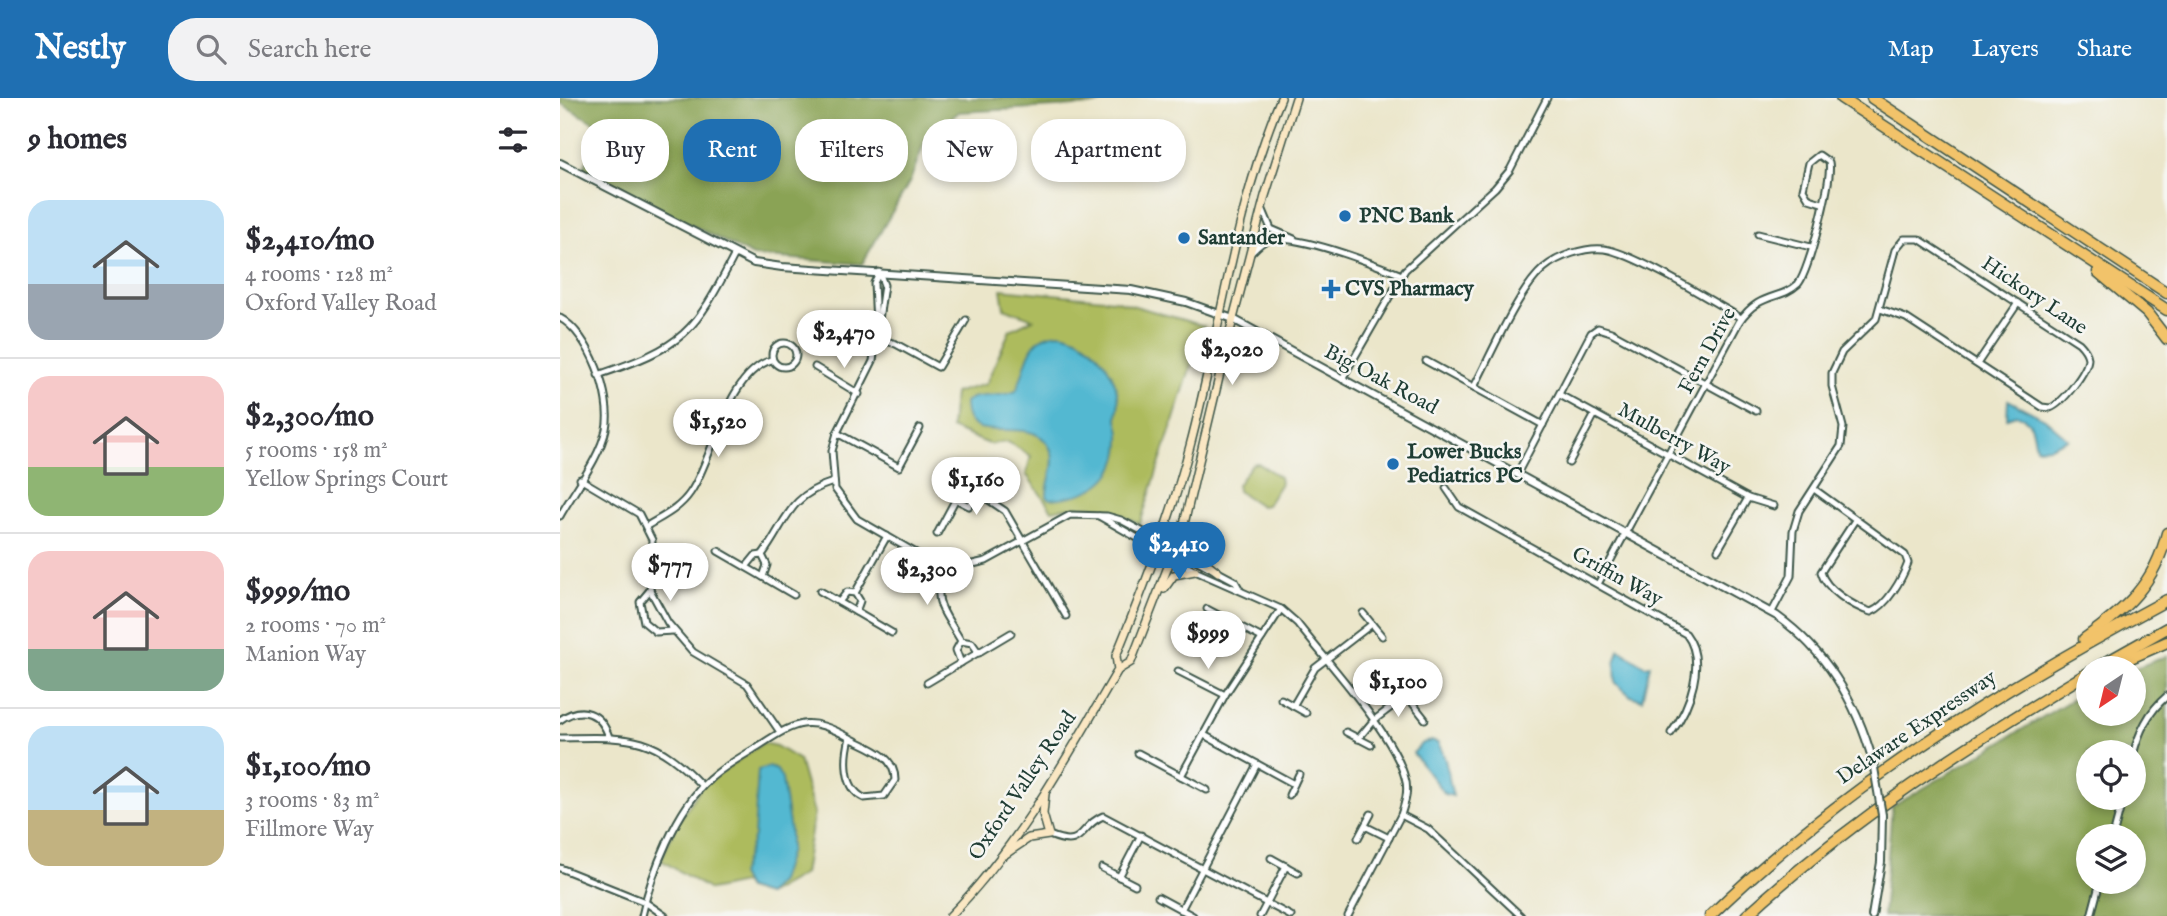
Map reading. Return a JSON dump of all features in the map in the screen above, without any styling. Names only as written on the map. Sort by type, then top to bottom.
[{"type":"highway","points":[[1841,98],[2167,310]]},
{"type":"highway","points":[[1872,98],[2164,290]]},
{"type":"highway","points":[[2062,243],[2138,305],[2167,340]]},
{"type":"highway","points":[[2041,669],[2135,599],[2156,568],[2167,533]]},
{"type":"highway","name":"Delaware Expressway","points":[[1710,916],[1783,850],[1845,800],[1961,717],[2041,669],[2167,600]]},
{"type":"highway","points":[[2117,656],[2167,628]]},
{"type":"highway","points":[[2135,656],[2167,642]]},
{"type":"highway","name":"Delaware Expressway","points":[[1746,916],[1861,818],[1947,760],[2076,682]]},
{"type":"main road","name":"Oxford Valley Road","points":[[1118,670],[1116,656],[1159,547],[1190,446],[1250,191],[1281,98]]},
{"type":"main road","name":"Oxford Valley Road","points":[[950,916],[998,860],[1046,791],[1118,670],[1131,662],[1159,596],[1183,528],[1250,253],[1296,98]]},
{"type":"main road","points":[[1183,528],[1185,541],[1191,551],[1218,572]]},
{"type":"main road","points":[[1141,541],[1153,562]]},
{"type":"main road","points":[[1159,596],[1174,575],[1195,571]]},
{"type":"main road","points":[[998,860],[1029,838],[1049,835],[1042,814],[1046,791]]},
{"type":"street","points":[[1342,379],[1402,275],[1510,170],[1547,98]]},
{"type":"street","name":"Fern Drive","points":[[1598,584],[1741,318],[1761,299],[1796,286],[1802,278],[1811,247],[1831,169],[1829,162],[1819,155],[1809,163],[1803,189],[1809,199],[1822,203]]},
{"type":"street","name":"Big Oak Road","points":[[560,163],[754,262],[782,267],[1131,290],[1186,302],[1233,319],[1772,612],[1808,641],[1828,665],[1853,708],[1873,762],[1882,815],[1881,862],[1872,916]]},
{"type":"street","points":[[1262,208],[1271,229],[1303,243]]},
{"type":"street","points":[[1758,234],[1811,247]]},
{"type":"street","name":"Hickory Lane","points":[[1772,612],[1791,576],[1793,531],[1799,512],[1837,454],[1843,436],[1832,373],[1842,352],[1876,319],[1898,243],[1912,237],[2018,303],[2079,343],[2088,356],[2087,365],[2062,401],[2050,408],[2042,407],[1906,318],[1880,309]]},
{"type":"street","points":[[1250,253],[1264,241],[1272,239],[1303,243],[1363,259],[1402,275]]},
{"type":"street","points":[[1474,387],[1528,285],[1545,267],[1592,248],[1607,250],[1638,263],[1741,318]]},
{"type":"street","points":[[598,375],[655,355],[677,340],[706,309],[735,254]]},
{"type":"street","points":[[877,327],[873,311],[874,283],[880,272]]},
{"type":"street","points":[[880,272],[884,285],[873,361],[859,394],[837,433],[832,451],[833,482],[852,514],[944,566],[964,568],[981,564],[1070,515],[1121,520],[1195,571],[1281,609],[1297,623],[1373,721],[1398,759],[1406,780],[1401,815],[1348,916]]},
{"type":"street","points":[[1978,364],[2018,303]]},
{"type":"street","points":[[560,318],[574,327],[585,340],[606,407],[606,428],[560,516]]},
{"type":"street","points":[[876,338],[896,344],[938,367],[966,320]]},
{"type":"street","points":[[1517,474],[1591,333],[1598,328],[1611,332],[1756,411]]},
{"type":"street","points":[[647,526],[676,509],[690,493],[711,442],[733,399],[755,369],[771,360],[778,345],[788,344],[795,350],[796,359],[786,368],[771,360]]},
{"type":"street","points":[[1426,361],[1544,425]]},
{"type":"street","points":[[815,368],[859,394]]},
{"type":"street","name":"Mulberry Way","points":[[1560,395],[1748,498],[1774,506]]},
{"type":"street","points":[[1569,463],[1595,414]]},
{"type":"street","points":[[837,433],[899,467],[920,428]]},
{"type":"street","points":[[580,479],[632,508],[647,526],[652,548],[650,590],[673,631],[693,652],[747,684],[780,732]]},
{"type":"street","points":[[762,555],[792,505],[816,488],[833,482]]},
{"type":"street","points":[[937,534],[964,485],[977,492],[1005,511],[1066,616]]},
{"type":"street","name":"Griffin Way","points":[[1447,488],[1459,507],[1679,630],[1692,643],[1697,665],[1682,719],[1671,733]]},
{"type":"street","points":[[1814,489],[1905,555],[1908,563],[1881,606],[1871,612],[1825,583],[1821,572],[1855,520]]},
{"type":"street","points":[[955,499],[969,506],[977,492]]},
{"type":"street","points":[[1718,550],[1748,498]]},
{"type":"street","points":[[1099,516],[1141,541],[1159,547]]},
{"type":"street","points":[[855,593],[887,536]]},
{"type":"street","points":[[718,551],[794,595]]},
{"type":"street","points":[[746,567],[755,556],[762,555]]},
{"type":"street","points":[[762,555],[767,565],[763,578]]},
{"type":"street","points":[[1174,556],[1218,572],[1235,581],[1240,590]]},
{"type":"street","points":[[944,566],[937,590],[938,601],[961,641],[972,643],[979,653]]},
{"type":"street","points":[[650,590],[640,602],[644,622],[662,634],[673,631]]},
{"type":"street","points":[[820,591],[892,633]]},
{"type":"street","points":[[839,602],[847,592],[855,593]]},
{"type":"street","points":[[855,593],[860,601],[856,612]]},
{"type":"street","points":[[1207,609],[1262,638]]},
{"type":"street","points":[[1181,776],[1225,695],[1281,609]]},
{"type":"street","points":[[1363,612],[1382,636]]},
{"type":"street","points":[[1293,706],[1314,668],[1372,624]]},
{"type":"street","points":[[927,683],[1011,633]]},
{"type":"street","points":[[961,641],[956,650],[961,663]]},
{"type":"street","points":[[1178,671],[1225,695]]},
{"type":"street","points":[[1388,672],[1425,719]]},
{"type":"street","points":[[1358,739],[1373,721],[1406,696]]},
{"type":"street","points":[[2139,740],[2147,719],[2167,696]]},
{"type":"street","points":[[1281,699],[1306,713]]},
{"type":"street","points":[[560,720],[578,712],[592,713],[601,720],[609,737]]},
{"type":"street","points":[[642,916],[676,825],[702,786],[723,768],[780,732],[799,723],[815,722],[850,738],[884,756],[892,764],[895,780],[884,796],[874,800],[864,798],[849,785],[847,747],[850,738]]},
{"type":"street","points":[[1346,733],[1371,746]]},
{"type":"street","points":[[1204,735],[1294,784]]},
{"type":"street","points":[[560,738],[634,739],[657,747],[674,758],[702,786]]},
{"type":"street","points":[[1139,752],[1207,790]]},
{"type":"street","points":[[1181,910],[1256,764]]},
{"type":"street","points":[[1289,795],[1300,774]]},
{"type":"street","points":[[1358,838],[1371,814]]},
{"type":"street","points":[[1401,815],[1428,829],[1521,916]]},
{"type":"street","points":[[1049,835],[1064,841],[1078,839],[1103,817],[1292,916]]},
{"type":"street","points":[[1365,826],[1389,838]]},
{"type":"street","points":[[1119,877],[1141,835]]},
{"type":"street","points":[[1270,858],[1298,873]]},
{"type":"street","points":[[1260,916],[1286,866]]},
{"type":"street","points":[[560,868],[645,902],[665,916]]},
{"type":"street","points":[[1102,868],[1135,885]]},
{"type":"street","points":[[2091,916],[2097,894]]},
{"type":"street","points":[[1158,897],[1193,916]]},
{"type":"green space","points":[[560,98],[1114,98],[1094,105],[959,112],[950,119],[922,119],[922,149],[910,181],[862,264],[753,256],[606,182],[669,182],[669,119],[588,119],[560,103]]},
{"type":"green space","points":[[1001,289],[1114,300],[1204,326],[1140,524],[1097,507],[1078,506],[1052,510],[1026,474],[1031,456],[1008,442],[989,444],[951,428],[954,393],[986,384],[1010,330],[1033,319],[1004,308]]},
{"type":"green space","points":[[1258,463],[1280,477],[1281,483],[1267,505],[1261,506],[1238,491],[1237,485],[1252,464]]},
{"type":"green space","points":[[2167,656],[2167,916],[1883,916],[1892,807],[2076,697],[2076,726],[2146,726],[2146,664]]},
{"type":"green space","points":[[763,743],[776,746],[799,760],[814,813],[804,874],[767,895],[747,889],[743,883],[710,890],[661,860],[676,825],[702,786]]},
{"type":"water","points":[[1059,333],[1080,340],[1105,364],[1116,385],[1120,432],[1116,464],[1102,483],[1079,494],[1050,499],[1047,492],[1053,458],[1044,439],[1017,430],[988,430],[976,426],[968,418],[965,402],[976,397],[1016,391],[1034,346],[1048,335]]},
{"type":"water","points":[[2008,400],[2045,419],[2068,439],[2050,447],[2036,448],[2032,428],[2027,420],[2016,415],[2007,418]]},
{"type":"water","points":[[1619,649],[1645,666],[1650,665],[1642,700],[1631,696],[1616,683],[1615,663]]},
{"type":"water","points":[[1423,743],[1438,743],[1444,756],[1453,796],[1445,794],[1413,753]]},
{"type":"water","points":[[769,767],[777,770],[782,779],[790,831],[790,850],[780,881],[767,895],[747,889],[740,875],[754,836],[758,770]]},
{"type":"place","name":"PNC Bank","points":[[1345,216]]},
{"type":"place","name":"Santander","points":[[1184,238]]},
{"type":"place","name":"CVS Pharmacy","points":[[1331,289]]},
{"type":"place","name":"Lower Bucks Pediatrics PC","points":[[1393,464]]}]
